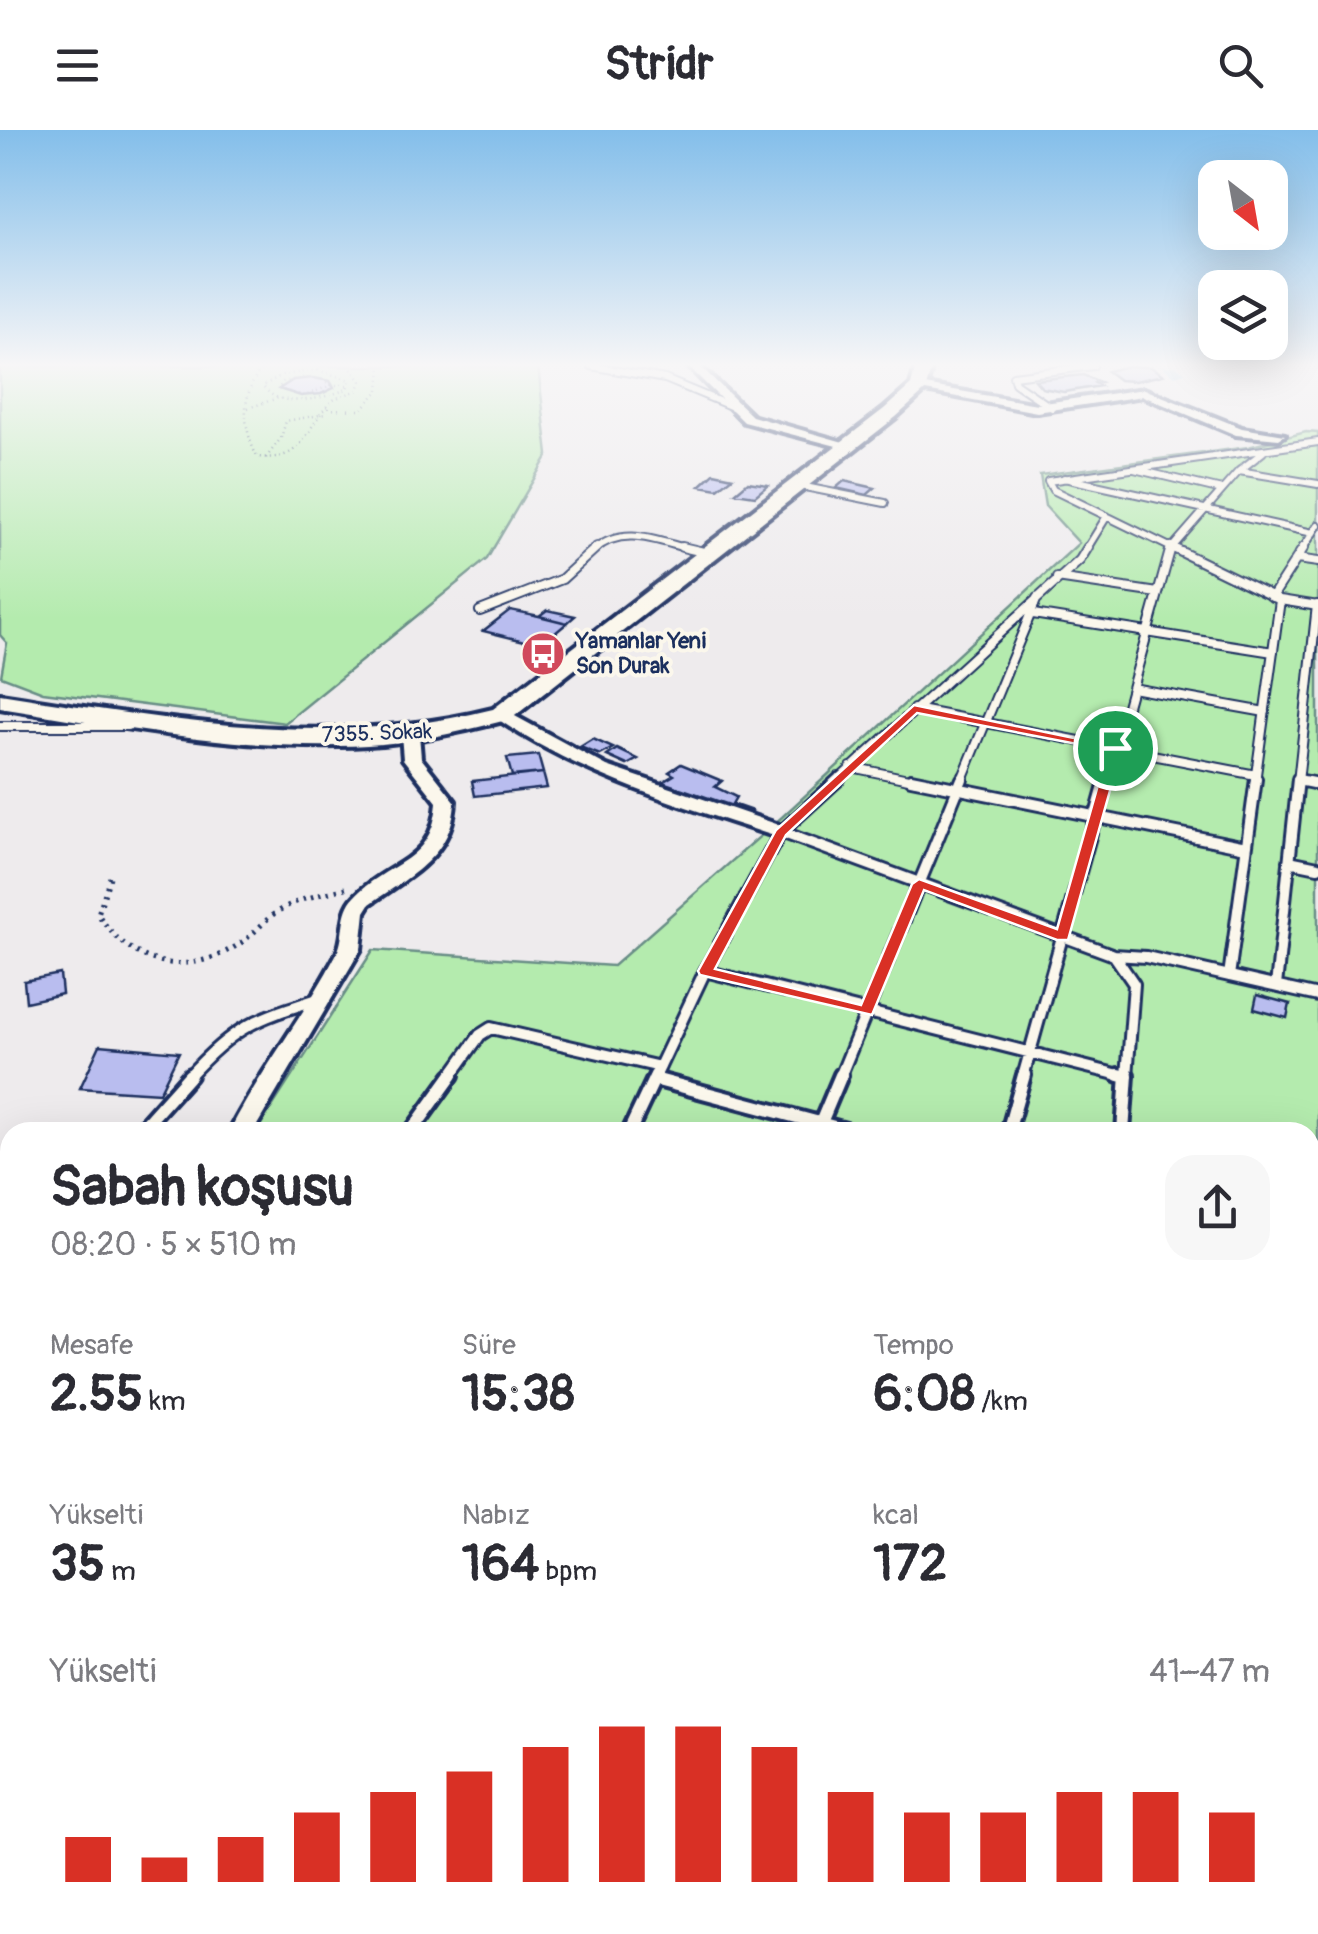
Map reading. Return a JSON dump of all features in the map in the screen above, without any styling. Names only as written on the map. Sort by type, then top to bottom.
[{"type":"street","name":"7355. Sokak","points":[[0,700],[156,724],[271,736],[433,734],[502,714],[841,450]]},
{"type":"street","points":[[502,714],[535,739],[600,770],[780,832]]},
{"type":"street","points":[[248,1122],[350,950],[355,912],[362,900],[433,850],[442,837],[446,801],[412,759],[410,734]]},
{"type":"lane","points":[[1274,450],[1130,466],[1048,480],[1052,490],[1276,598],[1317,605],[1314,662],[1304,718],[1276,986]]},
{"type":"lane","points":[[1011,1122],[1171,547],[1239,471],[1264,452]]},
{"type":"lane","points":[[1130,466],[1222,490]]},
{"type":"lane","points":[[1239,471],[1318,484]]},
{"type":"lane","points":[[1056,477],[1316,529],[1276,598],[1228,976]]},
{"type":"lane","points":[[796,485],[886,503]]},
{"type":"lane","points":[[634,1122],[706,971],[780,832],[1038,594],[1080,560],[1108,516]]},
{"type":"lane","points":[[480,611],[507,596],[557,582],[613,536],[626,534],[708,552]]},
{"type":"lane","points":[[1297,559],[1318,562]]},
{"type":"lane","points":[[1057,578],[1158,593]]},
{"type":"lane","points":[[821,1122],[1038,594]]},
{"type":"lane","points":[[1033,614],[1272,652]]},
{"type":"lane","points":[[1132,688],[1264,712]]},
{"type":"lane","points":[[914,709],[1256,775]]},
{"type":"lane","points":[[1304,718],[1318,720]]},
{"type":"lane","points":[[0,726],[40,729],[156,724]]},
{"type":"lane","points":[[851,767],[1246,847]]},
{"type":"lane","points":[[1298,780],[1318,784]]},
{"type":"lane","points":[[780,832],[1114,956],[1146,957],[1318,996]]},
{"type":"lane","points":[[1289,862],[1318,867]]},
{"type":"lane","points":[[1114,956],[1134,984],[1124,1122]]},
{"type":"lane","points":[[706,971],[1127,1077]]},
{"type":"lane","points":[[149,1122],[220,1042],[259,1018],[320,998]]},
{"type":"lane","points":[[417,1122],[480,1035],[492,1028],[657,1073],[801,1122]]},
{"type":"path","points":[[254,450],[264,459],[296,450]]},
{"type":"path","points":[[264,459],[271,450]]},
{"type":"path","points":[[110,877],[98,914],[113,937],[152,962],[189,961],[215,954],[243,942],[286,906],[350,887]]},
{"type":"green space","points":[[0,450],[547,450],[487,559],[285,723],[43,692],[1,676],[7,643],[0,635]]},
{"type":"green space","points":[[1224,450],[1318,450],[1318,1122],[262,1122],[373,950],[613,966],[782,817],[1079,543],[1045,506],[1040,475]]},
{"type":"building","points":[[714,473],[733,477],[718,489],[700,486]]},
{"type":"building","points":[[844,481],[875,488],[867,495],[836,488]]},
{"type":"building","points":[[748,482],[768,485],[755,496],[735,493]]},
{"type":"building","points":[[510,610],[567,623],[541,645],[483,631]]},
{"type":"building","points":[[547,610],[575,616],[567,623],[539,616]]},
{"type":"building","points":[[593,739],[613,748],[600,755],[580,747]]},
{"type":"building","points":[[617,749],[638,759],[627,765],[607,756]]},
{"type":"building","points":[[538,755],[543,773],[512,776],[507,758]]},
{"type":"building","points":[[681,764],[722,781],[715,787],[736,797],[732,804],[752,811],[745,817],[659,784],[674,775],[669,772]]},
{"type":"building","points":[[543,773],[547,788],[475,796],[472,781]]},
{"type":"building","points":[[60,974],[62,994],[26,1002],[24,981]]},
{"type":"building","points":[[1257,995],[1290,1004],[1287,1018],[1254,1009]]},
{"type":"building","points":[[100,1045],[179,1052],[159,1093],[80,1088]]},
{"type":"place","name":"Yamanlar Yeni Son Durak","points":[[543,654]]},
{"type":"route","points":[[914,709],[1115,748],[1063,936],[919,884],[866,1012],[706,971],[780,832],[914,709]]}]
